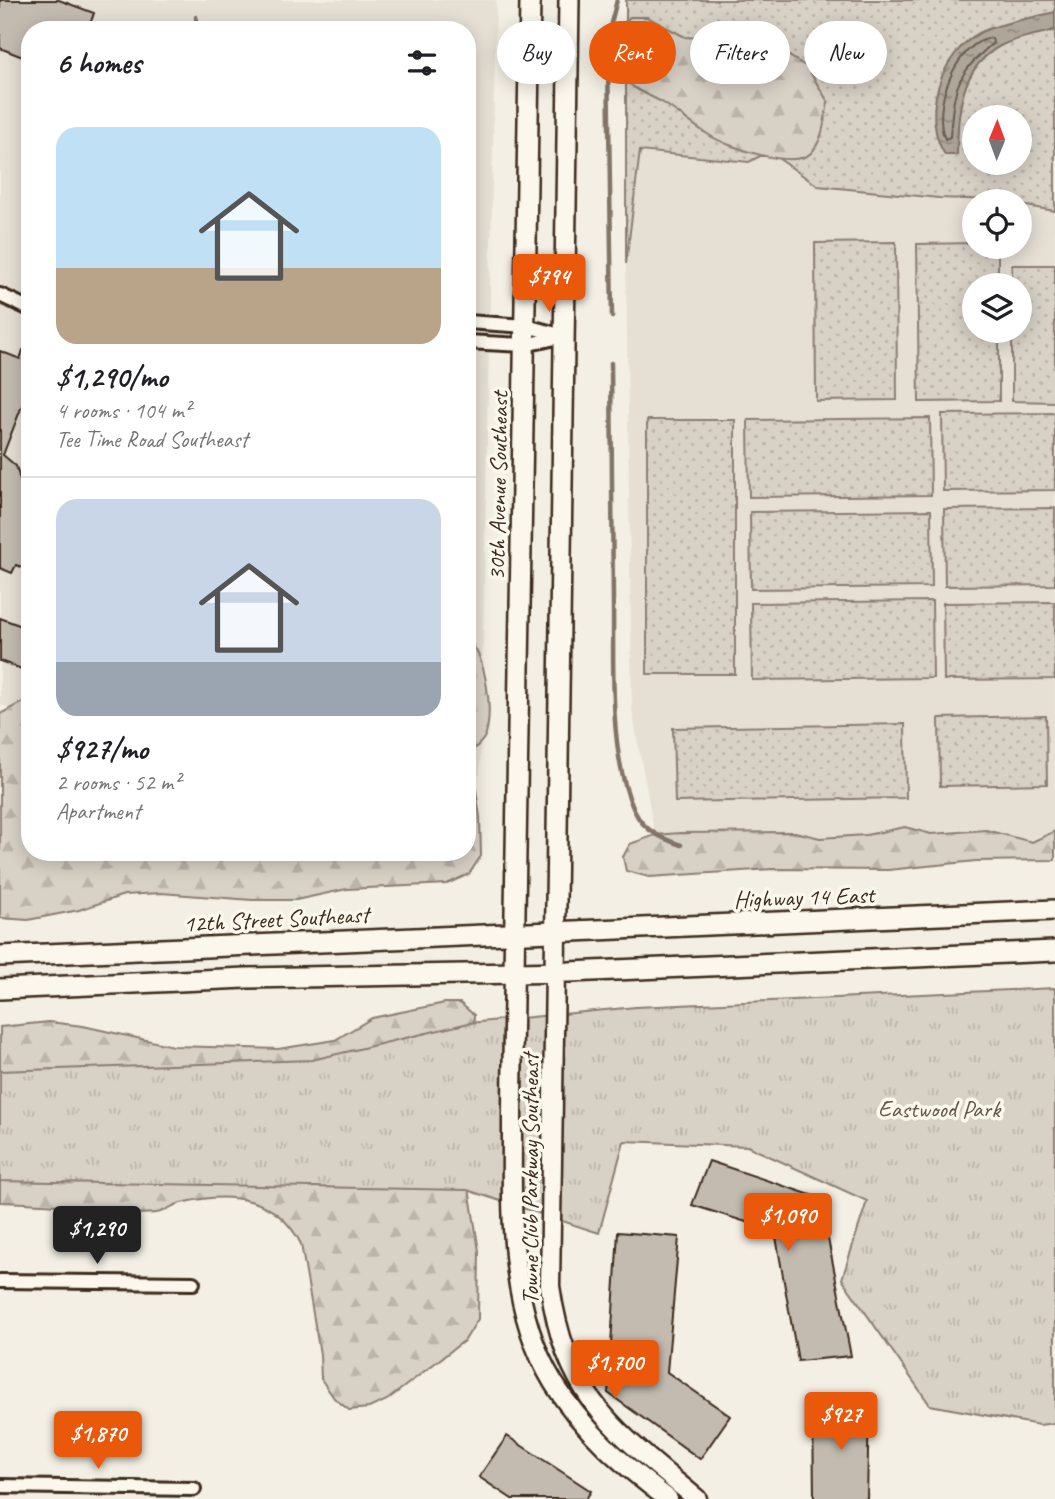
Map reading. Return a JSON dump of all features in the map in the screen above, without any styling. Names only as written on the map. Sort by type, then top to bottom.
[{"type":"main road","name":"30th Avenue Southeast","points":[[514,973],[530,0]]},
{"type":"main road","points":[[555,972],[569,0]]},
{"type":"main road","name":"Highway 14 East","points":[[555,931],[1055,910]]},
{"type":"main road","name":"12th Street Southeast","points":[[0,956],[555,931]]},
{"type":"main road","points":[[0,989],[246,978],[555,972],[1055,951]]},
{"type":"street","points":[[0,295],[21,305]]},
{"type":"street","points":[[476,324],[525,335],[564,336]]},
{"type":"street","points":[[476,341],[525,335],[564,336]]},
{"type":"street","name":"Towne Club Parkway Southeast","points":[[555,972],[550,1286],[558,1329],[577,1378],[594,1405],[642,1457],[697,1499]]},
{"type":"street","name":"Towne Club Parkway Southeast","points":[[514,973],[513,1233],[520,1292],[528,1326],[551,1379],[579,1419],[620,1462],[667,1499]]},
{"type":"street","points":[[0,1281],[193,1283]]},
{"type":"street","points":[[0,1486],[194,1489]]},
{"type":"shaded area","points":[[0,0],[496,0],[480,775],[476,775],[476,21],[21,21],[21,712],[0,704]]},
{"type":"shaded area","points":[[640,151],[749,162],[760,156],[775,156],[818,186],[962,198],[962,259],[1032,259],[1032,207],[1055,211],[1055,831],[1032,842],[1009,834],[955,830],[931,834],[905,827],[866,835],[820,838],[795,832],[655,835],[632,710],[626,264]]},
{"type":"green space","points":[[626,0],[1055,0],[1055,211],[1032,207],[1032,189],[962,189],[962,199],[939,198],[818,186],[775,156],[760,156],[749,162],[640,151],[626,264],[626,84],[676,84],[676,21],[626,21]]},
{"type":"green space","points":[[630,17],[647,17],[655,21],[626,21]]},
{"type":"green space","points":[[676,32],[690,37],[690,84],[790,84],[790,57],[804,65],[804,84],[817,84],[828,102],[823,129],[811,153],[802,158],[776,158],[718,140],[631,84],[676,84]]},
{"type":"green space","points":[[896,242],[897,400],[816,401],[815,243]]},
{"type":"green space","points":[[962,243],[962,259],[998,259],[998,273],[962,273],[962,343],[999,343],[999,401],[919,402],[917,244]]},
{"type":"green space","points":[[1012,265],[1055,265],[1055,402],[1012,401],[1012,343],[1032,343],[1032,273],[1012,273]]},
{"type":"green space","points":[[1055,413],[1055,490],[943,491],[942,414]]},
{"type":"green space","points":[[930,418],[931,495],[749,497],[748,420]]},
{"type":"green space","points":[[647,420],[735,420],[735,674],[647,674]]},
{"type":"green space","points":[[1055,508],[1055,585],[945,586],[944,509]]},
{"type":"green space","points":[[931,510],[932,587],[751,589],[750,512]]},
{"type":"green space","points":[[932,601],[933,678],[752,680],[751,603]]},
{"type":"green space","points":[[1055,602],[1055,679],[944,680],[943,603]]},
{"type":"green space","points":[[476,650],[487,686],[489,716],[484,738],[476,747]]},
{"type":"green space","points":[[21,703],[21,861],[476,861],[476,790],[481,856],[469,874],[447,884],[347,889],[296,900],[252,900],[161,893],[124,895],[79,910],[28,920],[0,918],[0,714]]},
{"type":"green space","points":[[1046,716],[1047,784],[940,786],[939,718]]},
{"type":"green space","points":[[905,724],[906,798],[675,802],[673,728]]},
{"type":"green space","points":[[905,827],[931,834],[986,830],[1032,842],[1055,831],[1055,860],[976,861],[888,870],[773,869],[649,877],[626,871],[623,857],[630,844],[655,835],[795,832],[820,838],[866,835]]},
{"type":"green space","name":"Eastwood Park","points":[[1055,988],[1055,1423],[1039,1425],[930,1405],[842,1279],[867,1201],[747,1146],[624,1141],[599,1233],[467,1190],[0,1181],[0,1071],[312,1060],[469,1023],[636,1007]]},
{"type":"green space","points":[[445,1003],[460,1003],[474,1015],[467,1176],[479,1251],[478,1319],[465,1340],[387,1400],[369,1408],[349,1410],[334,1398],[321,1379],[320,1354],[301,1244],[291,1228],[265,1207],[234,1198],[217,1198],[199,1199],[159,1212],[137,1214],[61,1205],[0,1202],[0,1027],[49,1022],[83,1026],[173,1046],[278,1049],[335,1040],[372,1018]]},
{"type":"water","points":[[1055,12],[1055,30],[1002,45],[988,54],[977,66],[969,78],[960,108],[957,155],[945,155],[938,139],[935,105],[938,87],[954,55],[966,42],[981,32]]},
{"type":"building","points":[[0,0],[59,0],[94,13],[91,21],[21,21],[21,56],[0,48]]},
{"type":"building","points":[[0,351],[20,359],[21,356],[21,408],[3,455],[16,466],[21,483],[21,567],[16,565],[12,573],[0,568]]},
{"type":"building","points":[[0,618],[21,626],[21,669],[0,661]]},
{"type":"building","points":[[709,1161],[820,1198],[851,1356],[798,1361],[775,1231],[692,1205]]},
{"type":"building","points":[[618,1232],[679,1237],[667,1372],[730,1416],[700,1459],[608,1393]]},
{"type":"building","points":[[813,1406],[869,1406],[867,1499],[814,1499]]},
{"type":"building","points":[[507,1436],[591,1491],[586,1499],[512,1499],[479,1477]]},
{"type":"waterway","points":[[612,317],[608,58],[610,27],[617,0]]},
{"type":"waterway","points":[[196,17],[196,21]]},
{"type":"waterway","points":[[611,363],[613,681],[620,765],[626,790],[639,819],[655,833],[681,845]]}]
